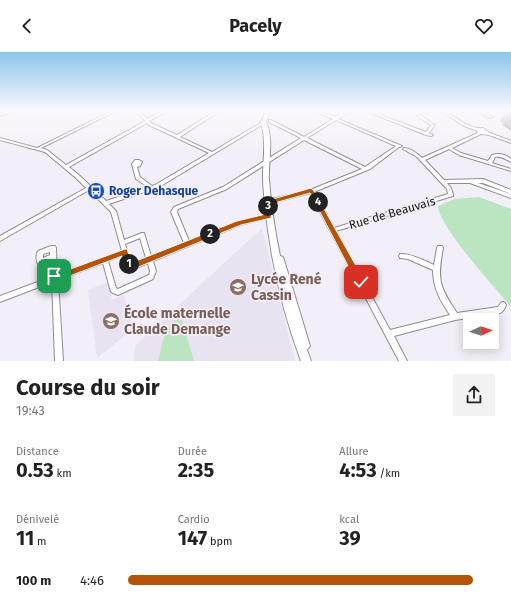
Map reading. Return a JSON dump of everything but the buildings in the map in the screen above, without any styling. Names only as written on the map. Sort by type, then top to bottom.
[{"type":"main road","points":[[268,125],[265,164],[272,235],[286,303],[307,361]]},
{"type":"street","points":[[39,148],[85,125]]},
{"type":"street","points":[[66,167],[140,125]]},
{"type":"street","points":[[153,125],[210,153]]},
{"type":"street","points":[[177,137],[195,125]]},
{"type":"street","points":[[106,203],[152,188],[210,153],[260,125]]},
{"type":"street","points":[[278,125],[365,169]]},
{"type":"street","points":[[187,243],[174,212],[176,208],[225,188],[326,125]]},
{"type":"street","points":[[351,125],[417,154],[443,182],[483,181],[511,192]]},
{"type":"street","points":[[406,125],[429,134],[433,125]]},
{"type":"street","points":[[467,125],[480,132]]},
{"type":"street","points":[[422,160],[486,130],[489,134],[511,142]]},
{"type":"street","points":[[0,139],[39,148],[51,154],[106,203],[115,214],[128,264],[130,265],[136,265],[150,260],[239,222],[269,216]]},
{"type":"street","points":[[268,202],[311,191],[365,169],[402,147]]},
{"type":"street","points":[[449,148],[460,154],[511,169]]},
{"type":"street","points":[[490,162],[493,156],[507,158],[511,161]]},
{"type":"street","points":[[134,164],[138,178],[152,188]]},
{"type":"street","points":[[469,181],[511,196]]},
{"type":"street","name":"Rue de Beauvais","points":[[333,230],[451,195],[451,192],[443,182]]},
{"type":"street","points":[[0,239],[89,188]]},
{"type":"street","points":[[311,191],[403,361]]},
{"type":"street","points":[[105,259],[113,290],[118,292],[151,277],[153,271],[142,235],[122,243]]},
{"type":"street","points":[[440,248],[435,268],[438,289],[455,317]]},
{"type":"street","points":[[0,299],[125,252]]},
{"type":"street","points":[[402,256],[435,268]]},
{"type":"street","points":[[53,257],[59,361]]},
{"type":"street","points":[[389,334],[455,317],[500,310],[503,304]]},
{"type":"shaded area","name":"Lycée René Cassin","points":[[262,228],[295,361],[134,361],[135,346]]},
{"type":"shaded area","name":"École maternelle Claude Demange","points":[[108,282],[112,300],[124,295],[132,330],[97,358],[88,290]]},
{"type":"green space","points":[[479,197],[511,209],[511,307],[457,242],[447,227],[438,206],[455,199]]},
{"type":"green space","points":[[180,314],[194,361],[158,361],[165,333]]},
{"type":"place","name":"Roger Dehasque","points":[[96,191]]},
{"type":"place","name":"Lycée René Cassin","points":[[238,287]]},
{"type":"place","name":"École maternelle Claude Demange","points":[[111,321]]},
{"type":"route","points":[[54,276],[54,278],[125,252],[128,264],[136,265],[239,222],[262,216],[269,216],[268,202],[274,202],[311,191],[361,282]]}]
